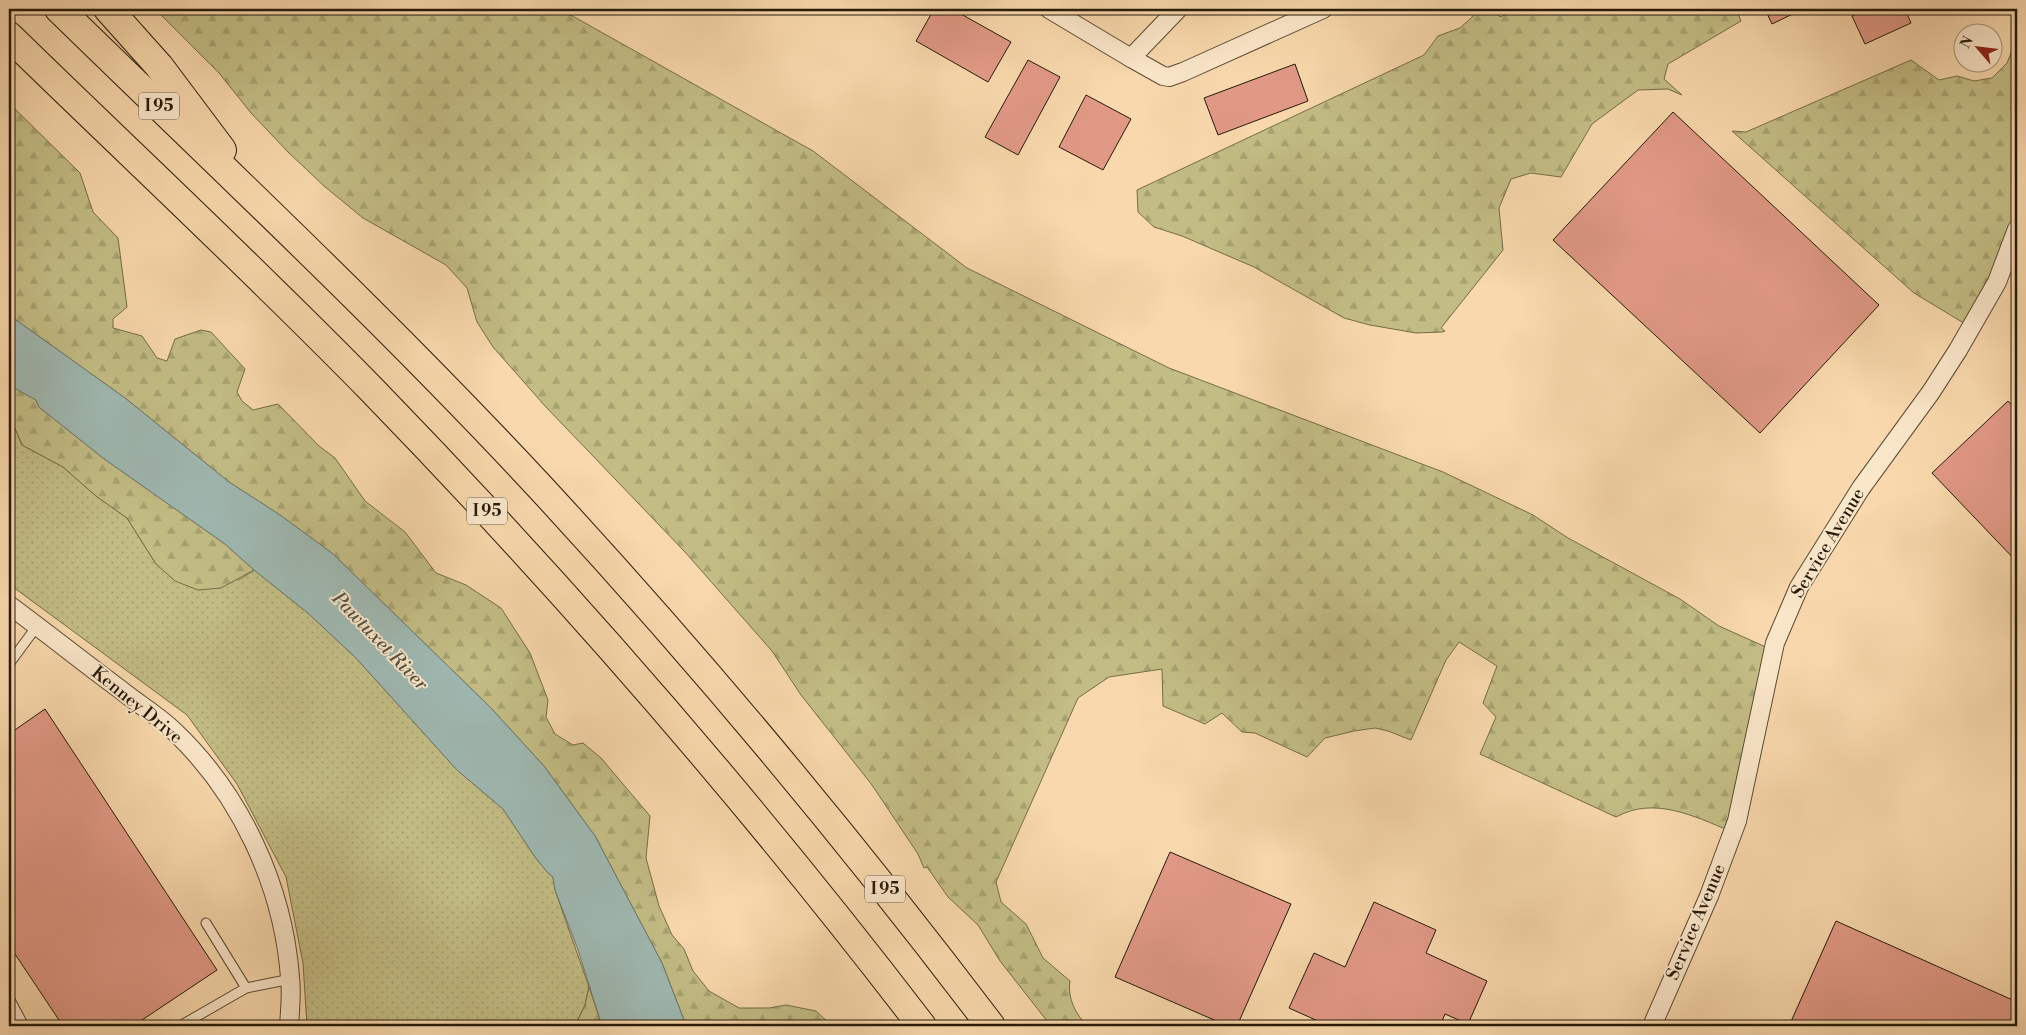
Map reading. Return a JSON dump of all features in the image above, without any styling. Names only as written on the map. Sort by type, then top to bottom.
[{"type":"highway","name":"I 95","points":[[59,9],[392,333],[633,590],[727,697],[841,834],[991,1026]]},
{"type":"highway","points":[[108,9],[181,93],[259,203]]},
{"type":"highway","name":"I 95","points":[[9,36],[326,343],[510,536],[642,683],[722,777],[812,885],[922,1026]]},
{"type":"street","points":[[1049,9],[1163,76],[1183,72],[1323,9]]},
{"type":"street","points":[[1131,58],[1178,9]]},
{"type":"street","name":"Service Avenue","points":[[1652,1026],[1708,896],[1737,821],[1775,643],[1798,587],[1861,488],[1931,392],[1958,350],[1997,282],[2017,229]]},
{"type":"street","name":"Kenney Drive","points":[[9,606],[174,731],[202,762],[226,794],[247,828],[266,870],[280,912],[290,979],[289,1026]]},
{"type":"lane","points":[[9,664],[37,626]]},
{"type":"lane","points":[[206,923],[246,988]]},
{"type":"lane","points":[[180,1026],[246,988],[290,979]]},
{"type":"lane","points":[[9,998],[24,1026]]},
{"type":"green space","points":[[155,9],[560,9],[813,151],[967,268],[1169,368],[1443,472],[1533,515],[1568,538],[1680,599],[1719,626],[1768,648],[1730,831],[1688,814],[1659,808],[1630,811],[1616,817],[1480,754],[1496,717],[1483,703],[1497,666],[1459,642],[1446,660],[1411,740],[1375,728],[1354,731],[1325,738],[1307,757],[1255,733],[1242,732],[1222,713],[1205,724],[1163,706],[1162,669],[1109,677],[1078,698],[996,882],[1001,902],[1026,924],[1043,958],[1070,981],[1071,1000],[1076,1012],[1089,1026],[1051,1026],[1000,961],[978,925],[948,897],[927,867],[924,868],[918,854],[872,785],[801,695],[772,651],[685,552],[545,406],[493,347],[477,322],[467,288],[446,265],[363,218],[324,186],[288,152],[251,113],[219,73]]},
{"type":"green space","points":[[1481,9],[1492,9],[1500,17],[1519,9],[1736,9],[1741,21],[1668,64],[1664,79],[1682,95],[1668,89],[1638,90],[1592,124],[1561,177],[1531,173],[1511,179],[1499,208],[1503,250],[1441,328],[1445,331],[1442,332],[1416,333],[1370,325],[1344,318],[1254,267],[1182,236],[1154,227],[1138,212],[1137,190],[1424,55],[1438,36],[1460,28]]},
{"type":"green space","points":[[2017,38],[2017,220],[1967,325],[1914,293],[1732,131],[1746,132],[1911,60],[1939,80],[1957,76],[1974,81],[1992,78],[1998,72],[2004,72],[2004,66]]},
{"type":"green space","points":[[9,103],[80,173],[93,212],[118,238],[127,307],[113,319],[113,328],[142,336],[157,358],[167,361],[175,339],[201,330],[211,332],[245,369],[237,392],[242,401],[253,410],[278,404],[319,446],[335,458],[365,501],[405,532],[436,573],[466,585],[501,608],[530,653],[548,700],[546,717],[555,734],[573,745],[583,743],[601,758],[650,816],[646,858],[659,906],[672,935],[684,949],[693,971],[709,991],[739,1008],[769,1008],[786,1005],[816,1011],[832,1026],[684,1026],[684,1020],[662,963],[595,836],[544,766],[490,707],[332,553],[280,515],[229,482],[125,398],[9,315]]},
{"type":"green space","points":[[9,385],[36,400],[39,407],[103,458],[225,544],[254,570],[221,588],[198,590],[175,581],[156,564],[127,518],[96,496],[63,467],[22,445],[15,428],[9,424]]},
{"type":"green space","points":[[9,424],[15,428],[22,445],[63,467],[96,496],[127,518],[156,564],[239,580],[254,570],[309,614],[356,658],[457,770],[503,809],[535,857],[553,877],[555,890],[589,987],[585,1005],[575,1026],[307,1026],[303,963],[286,877],[237,784],[187,715],[9,584]]},
{"type":"green space","points":[[589,987],[602,1026],[575,1026],[585,1005]]},
{"type":"water","name":"Pawtuxet River","points":[[9,315],[125,398],[229,482],[280,515],[332,553],[490,707],[544,766],[595,836],[662,963],[684,1020],[684,1026],[602,1026],[578,950],[555,890],[553,877],[535,857],[503,809],[457,770],[356,658],[309,614],[225,544],[103,458],[39,407],[36,400],[9,385]]},
{"type":"building","points":[[934,9],[952,9],[1011,42],[988,82],[916,41]]},
{"type":"building","points":[[1765,9],[1803,9],[1772,24]]},
{"type":"building","points":[[1868,9],[1905,9],[1911,23],[1865,44],[1852,16]]},
{"type":"building","points":[[1028,60],[1060,77],[1018,155],[985,137]]},
{"type":"building","points":[[1295,64],[1308,101],[1218,135],[1204,98]]},
{"type":"building","points":[[1086,95],[1131,119],[1103,170],[1059,147]]},
{"type":"building","points":[[1673,112],[1879,305],[1760,433],[1553,240]]},
{"type":"building","points":[[2008,401],[2017,411],[2017,562],[1932,473]]},
{"type":"building","points":[[45,709],[217,970],[133,1026],[63,1026],[9,945],[9,734]]},
{"type":"building","points":[[1170,852],[1291,904],[1237,1026],[1228,1026],[1115,977]]},
{"type":"building","points":[[1374,902],[1436,930],[1426,953],[1487,981],[1468,1024],[1445,1014],[1440,1026],[1329,1026],[1289,1008],[1314,953],[1345,967]]},
{"type":"building","points":[[1836,921],[2017,1002],[2017,1026],[1789,1026]]}]
